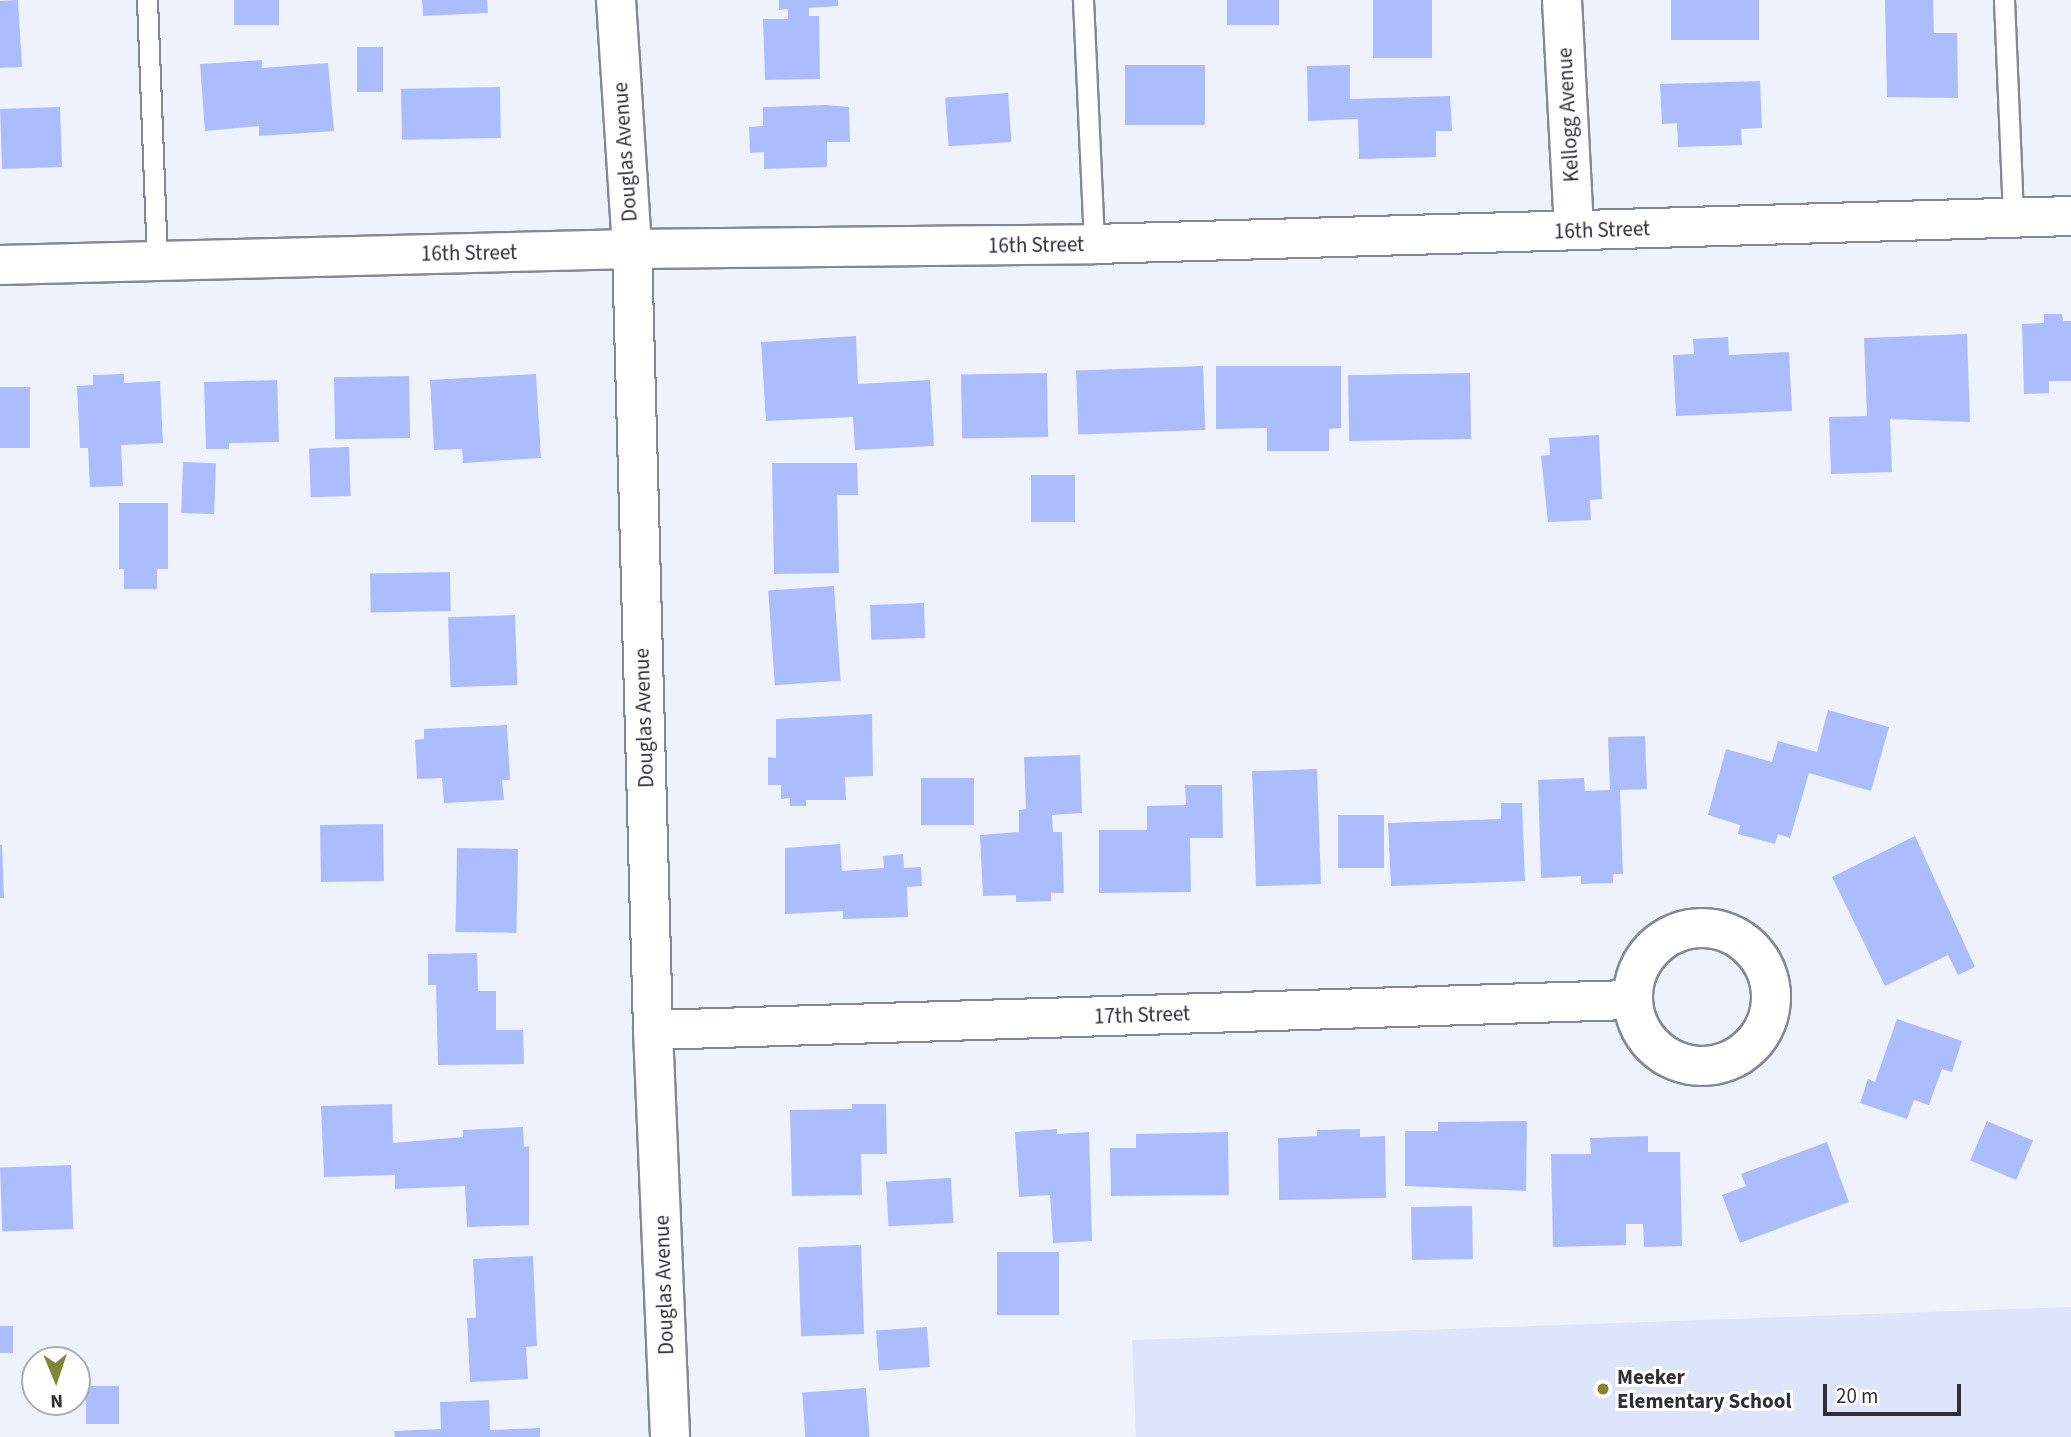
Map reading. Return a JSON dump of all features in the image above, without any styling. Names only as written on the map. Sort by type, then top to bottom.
[{"type":"street","name":"Douglas Avenue","points":[[616,0],[632,249],[653,1030],[670,1437]]},
{"type":"street","name":"Kellogg Avenue","points":[[1562,0],[1574,230]]},
{"type":"street","name":"16th Street","points":[[0,265],[632,249],[1094,244],[2071,216]]},
{"type":"street","name":"17th Street","points":[[653,1030],[1632,1000]]},
{"type":"lane","points":[[147,0],[157,260]]},
{"type":"lane","points":[[1083,0],[1094,244]]},
{"type":"lane","points":[[2004,0],[2013,218]]},
{"type":"shaded area","name":"Meeker Elementary School","points":[[2071,1307],[2071,1437],[1136,1437],[1132,1340]]},
{"type":"building","points":[[18,0],[22,67],[0,68],[0,1]]},
{"type":"building","points":[[234,0],[279,0],[279,25],[234,25]]},
{"type":"building","points":[[422,0],[487,0],[488,13],[423,16]]},
{"type":"building","points":[[779,0],[838,0],[838,6],[809,8],[809,16],[819,16],[820,79],[765,80],[763,19],[788,19],[788,9],[779,10]]},
{"type":"building","points":[[1227,0],[1279,0],[1279,25],[1227,25]]},
{"type":"building","points":[[1373,0],[1432,0],[1432,58],[1373,58]]},
{"type":"building","points":[[1671,0],[1759,0],[1759,40],[1671,40]]},
{"type":"building","points":[[1885,0],[1933,0],[1934,33],[1957,33],[1958,98],[1887,97]]},
{"type":"building","points":[[357,47],[383,47],[383,92],[357,92]]},
{"type":"building","points":[[262,60],[262,68],[328,63],[334,131],[259,136],[259,126],[205,131],[200,64]]},
{"type":"building","points":[[1125,65],[1205,65],[1205,125],[1125,125]]},
{"type":"building","points":[[1350,65],[1350,99],[1450,96],[1452,131],[1436,131],[1436,157],[1359,159],[1358,119],[1308,121],[1307,66]]},
{"type":"building","points":[[1760,81],[1762,128],[1741,129],[1742,145],[1678,147],[1677,123],[1662,124],[1660,84]]},
{"type":"building","points":[[500,87],[501,138],[402,140],[401,89]]},
{"type":"building","points":[[1008,93],[1011,142],[949,146],[945,97]]},
{"type":"building","points":[[60,107],[62,167],[2,169],[0,109]]},
{"type":"building","points":[[763,107],[849,107],[850,142],[827,142],[827,167],[764,169],[764,152],[750,153],[749,127],[763,126]]},
{"type":"building","points":[[2044,314],[2062,314],[2063,321],[2071,321],[2071,381],[2049,381],[2049,393],[2024,394],[2022,324],[2044,323]]},
{"type":"building","points":[[1967,334],[1970,422],[1890,419],[1892,472],[1831,474],[1829,417],[1867,416],[1864,338]]},
{"type":"building","points":[[856,336],[858,384],[930,380],[934,446],[855,450],[853,417],[766,421],[761,342]]},
{"type":"building","points":[[1728,337],[1729,355],[1789,352],[1792,411],[1676,416],[1673,355],[1694,354],[1693,339]]},
{"type":"building","points":[[1203,366],[1205,430],[1078,434],[1076,370]]},
{"type":"building","points":[[1216,366],[1341,366],[1341,428],[1329,429],[1329,451],[1267,451],[1267,428],[1216,429]]},
{"type":"building","points":[[1047,373],[1048,437],[962,438],[961,375]]},
{"type":"building","points":[[1470,373],[1471,439],[1349,441],[1348,375]]},
{"type":"building","points":[[124,374],[124,383],[160,381],[163,443],[121,445],[123,486],[90,487],[88,448],[80,448],[77,386],[93,385],[93,375]]},
{"type":"building","points":[[536,374],[541,458],[463,463],[462,449],[434,450],[430,380]]},
{"type":"building","points":[[409,376],[410,438],[335,439],[334,377]]},
{"type":"building","points":[[277,380],[279,442],[229,443],[229,449],[206,449],[204,382]]},
{"type":"building","points":[[0,387],[30,387],[30,448],[0,448]]},
{"type":"building","points":[[1599,435],[1602,499],[1590,500],[1591,520],[1548,522],[1541,456],[1550,455],[1549,438]]},
{"type":"building","points":[[349,447],[351,496],[311,497],[309,448]]},
{"type":"building","points":[[183,462],[216,463],[214,514],[181,513]]},
{"type":"building","points":[[772,463],[857,463],[858,495],[837,495],[839,573],[774,574]]},
{"type":"building","points":[[1031,475],[1075,475],[1075,522],[1031,522]]},
{"type":"building","points":[[119,503],[168,503],[168,569],[157,569],[157,589],[124,589],[124,569],[119,569]]},
{"type":"building","points":[[450,572],[451,611],[371,612],[370,573]]},
{"type":"building","points":[[834,586],[841,681],[775,685],[768,591]]},
{"type":"building","points":[[924,603],[925,638],[871,640],[870,605]]},
{"type":"building","points":[[515,615],[517,685],[450,687],[448,617]]},
{"type":"building","points":[[1828,710],[1889,727],[1871,791],[1809,773],[1790,838],[1778,834],[1775,844],[1738,834],[1740,825],[1708,815],[1726,749],[1772,762],[1778,741],[1817,752]]},
{"type":"building","points":[[872,714],[873,776],[845,777],[846,800],[806,800],[806,806],[790,806],[790,798],[781,799],[781,785],[768,785],[768,757],[776,758],[776,719]]},
{"type":"building","points":[[507,725],[510,780],[502,780],[504,800],[444,803],[442,778],[417,779],[415,740],[424,739],[424,729]]},
{"type":"building","points":[[1645,736],[1647,789],[1620,790],[1623,874],[1613,874],[1613,883],[1581,884],[1581,876],[1541,878],[1538,780],[1584,778],[1585,791],[1610,790],[1608,737]]},
{"type":"building","points":[[1080,755],[1082,813],[1052,815],[1053,832],[1062,832],[1064,893],[1051,893],[1051,901],[1016,902],[1016,895],[983,896],[980,835],[1019,832],[1019,810],[1026,809],[1024,757]]},
{"type":"building","points":[[1317,769],[1321,884],[1256,886],[1252,771]]},
{"type":"building","points":[[921,778],[974,778],[974,825],[921,825]]},
{"type":"building","points":[[1185,785],[1222,785],[1223,838],[1190,838],[1191,892],[1099,893],[1099,830],[1147,830],[1147,806],[1186,805]]},
{"type":"building","points":[[1501,803],[1522,803],[1525,881],[1391,886],[1388,823],[1501,819]]},
{"type":"building","points":[[1338,815],[1384,815],[1384,868],[1338,868]]},
{"type":"building","points":[[383,824],[384,881],[321,882],[320,825]]},
{"type":"building","points":[[1915,836],[1975,967],[1958,975],[1948,955],[1885,986],[1832,877]]},
{"type":"building","points":[[840,844],[842,871],[884,868],[883,856],[903,854],[904,868],[921,867],[922,886],[907,887],[908,917],[843,919],[843,911],[785,914],[785,848]]},
{"type":"building","points":[[2,845],[4,898],[0,898]]},
{"type":"building","points":[[457,848],[518,849],[517,933],[456,932]]},
{"type":"building","points":[[477,953],[478,991],[496,991],[496,1030],[523,1030],[524,1064],[438,1065],[436,985],[428,985],[428,954]]},
{"type":"building","points":[[1897,1019],[1962,1041],[1952,1072],[1942,1069],[1929,1105],[1914,1100],[1907,1119],[1860,1103],[1868,1079],[1875,1082]]},
{"type":"building","points":[[392,1104],[393,1143],[463,1137],[463,1130],[523,1127],[524,1147],[529,1146],[529,1225],[467,1227],[465,1186],[395,1189],[395,1175],[324,1177],[321,1106]]},
{"type":"building","points":[[852,1104],[886,1104],[887,1154],[861,1154],[862,1195],[792,1196],[790,1110],[852,1109]]},
{"type":"building","points":[[1527,1121],[1526,1191],[1405,1186],[1405,1131],[1438,1131],[1438,1122]]},
{"type":"building","points":[[1987,1121],[2033,1141],[2016,1180],[1970,1161]]},
{"type":"building","points":[[1057,1129],[1057,1134],[1089,1132],[1092,1241],[1053,1243],[1050,1195],[1019,1197],[1015,1132]]},
{"type":"building","points":[[1360,1129],[1360,1137],[1385,1136],[1386,1198],[1279,1200],[1278,1138],[1317,1136],[1317,1130]]},
{"type":"building","points":[[1228,1132],[1229,1195],[1111,1196],[1110,1148],[1136,1148],[1136,1134]]},
{"type":"building","points":[[1648,1136],[1648,1152],[1680,1152],[1682,1246],[1644,1247],[1643,1224],[1626,1224],[1626,1245],[1553,1247],[1551,1154],[1591,1154],[1590,1138]]},
{"type":"building","points":[[1827,1142],[1849,1202],[1740,1243],[1722,1195],[1746,1186],[1741,1174]]},
{"type":"building","points":[[71,1165],[73,1229],[2,1231],[0,1167]]},
{"type":"building","points":[[951,1178],[953,1223],[888,1226],[886,1181]]},
{"type":"building","points":[[1472,1206],[1473,1259],[1412,1260],[1411,1207]]},
{"type":"building","points":[[861,1245],[864,1334],[801,1336],[798,1247]]},
{"type":"building","points":[[997,1252],[1059,1252],[1059,1315],[997,1315]]},
{"type":"building","points":[[533,1256],[537,1346],[526,1347],[528,1379],[470,1382],[467,1318],[476,1318],[473,1259]]},
{"type":"building","points":[[0,1326],[13,1326],[13,1353],[0,1353]]},
{"type":"building","points":[[927,1327],[930,1367],[879,1370],[876,1331]]},
{"type":"building","points":[[91,1386],[119,1386],[119,1424],[86,1424],[86,1416],[91,1416]]},
{"type":"building","points":[[866,1388],[869,1437],[805,1437],[802,1392]]},
{"type":"building","points":[[489,1400],[490,1430],[540,1428],[540,1437],[395,1437],[394,1431],[441,1429],[440,1402]]},
{"type":"place","name":"Meeker Elementary School","points":[[1603,1389]]}]
